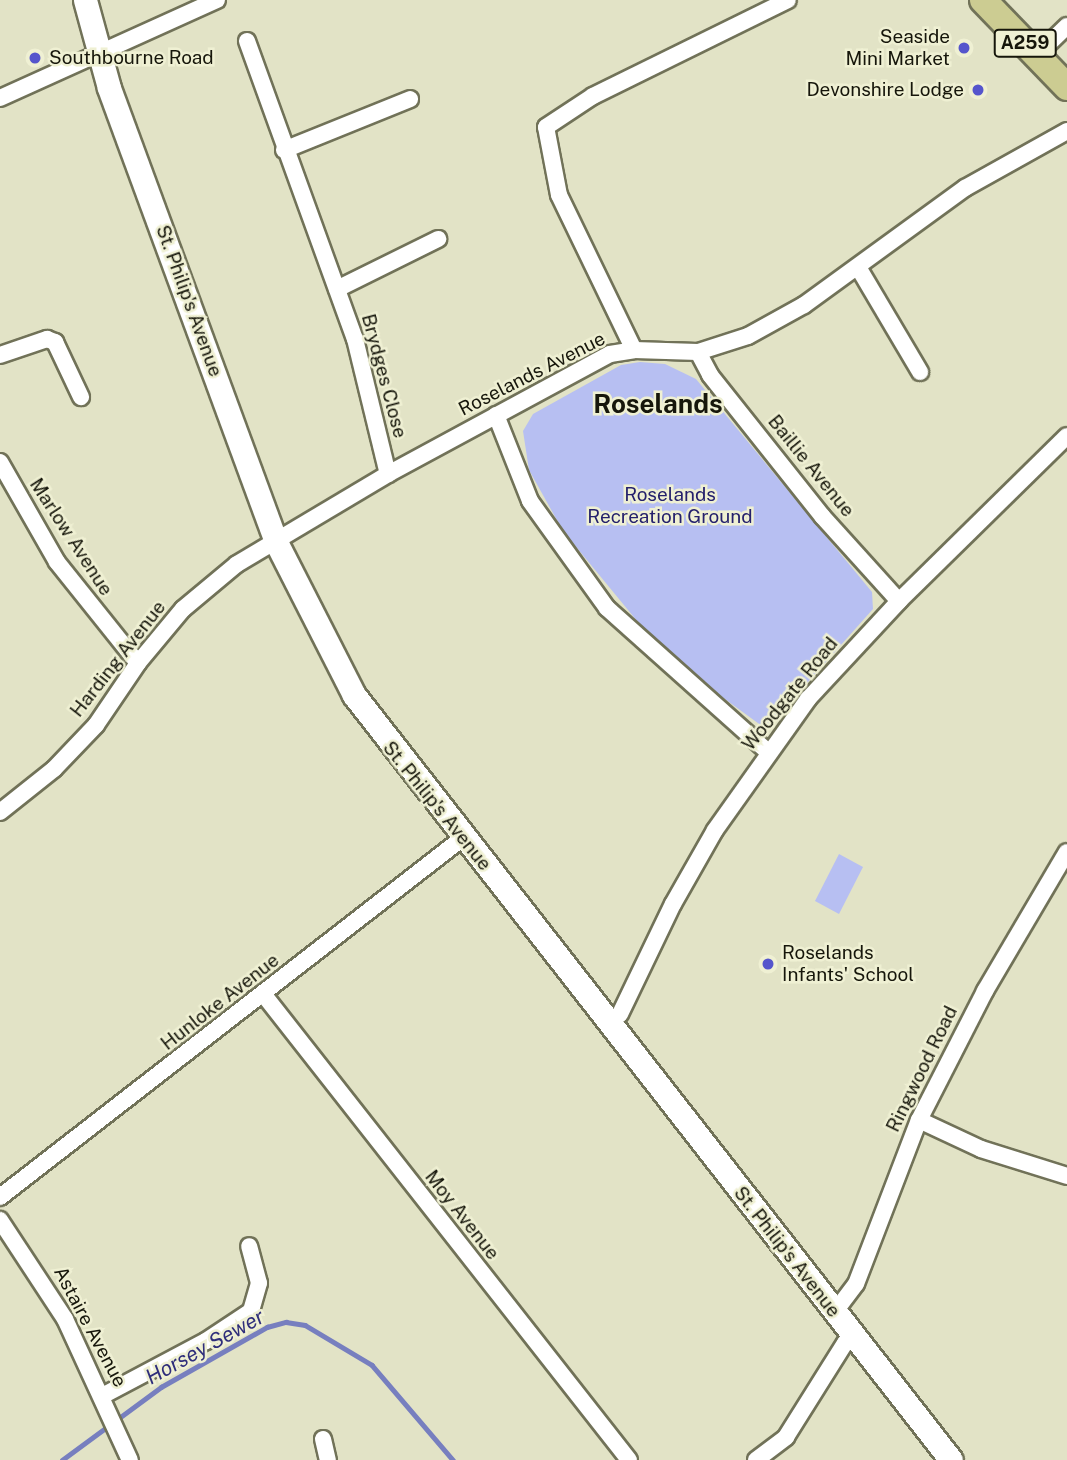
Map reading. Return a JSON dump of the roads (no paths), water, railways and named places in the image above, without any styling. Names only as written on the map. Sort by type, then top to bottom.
[{"type":"main road","name":"A259","points":[[982,0],[1067,87]]},
{"type":"street","points":[[85,0],[98,52]]},
{"type":"street","points":[[0,98],[217,0]]},
{"type":"street","points":[[634,349],[559,195],[546,127],[593,96],[788,0]]},
{"type":"street","points":[[1036,56],[1067,26]]},
{"type":"street","name":"Brydges Close","points":[[247,41],[284,150],[355,339],[388,474]]},
{"type":"street","name":"St. Philip's Avenue","points":[[98,52],[275,540],[354,695],[608,1025],[951,1460]]},
{"type":"street","points":[[284,150],[410,99]]},
{"type":"street","name":"Roselands Avenue","points":[[275,540],[388,474],[610,354],[634,349],[698,352],[748,336],[804,305],[965,188],[1067,131]]},
{"type":"street","points":[[337,289],[438,239]]},
{"type":"street","points":[[858,267],[920,372]]},
{"type":"street","points":[[0,355],[47,339],[55,342],[81,397]]},
{"type":"street","name":"Baillie Avenue","points":[[698,352],[710,375],[823,516],[899,601]]},
{"type":"street","points":[[496,415],[530,501],[607,608],[768,752]]},
{"type":"street","name":"Woodgate Road","points":[[608,1025],[620,1014],[715,830],[768,752],[817,689],[899,601],[1067,436]]},
{"type":"street","name":"Marlow Avenue","points":[[0,462],[57,562],[138,663]]},
{"type":"street","name":"Harding Avenue","points":[[0,812],[54,769],[96,725],[138,663],[205,587],[275,540]]},
{"type":"street","name":"Hunloke Avenue","points":[[0,1197],[264,995],[464,837]]},
{"type":"street","name":"Ringwood Road","points":[[834,1313],[856,1284],[919,1121],[985,991],[1067,852]]},
{"type":"street","name":"Moy Avenue","points":[[264,995],[629,1460]]},
{"type":"street","points":[[919,1121],[971,1145],[1067,1177]]},
{"type":"street","name":"Astaire Avenue","points":[[0,1220],[65,1319],[107,1401],[130,1460]]},
{"type":"street","points":[[107,1401],[251,1311],[259,1283],[249,1246]]},
{"type":"street","points":[[756,1460],[799,1421],[838,1355],[854,1337]]},
{"type":"street","points":[[323,1439],[328,1460]]},
{"type":"waterway","name":"Horsey Sewer","points":[[62,1460],[161,1387],[267,1327],[286,1322],[305,1325],[372,1365],[453,1460]]},
{"type":"place","name":"Seaside Mini Market","points":[[964,48]]},
{"type":"place","name":"Southbourne Road","points":[[35,58]]},
{"type":"place","name":"Devonshire Lodge","points":[[978,90]]},
{"type":"place","name":"Roselands Infants' School","points":[[768,964]]},
{"type":"district","name":"Roselands","points":[[658,404]]},
{"type":"park label","name":"Roselands Recreation Ground","points":[[670,506]]}]
